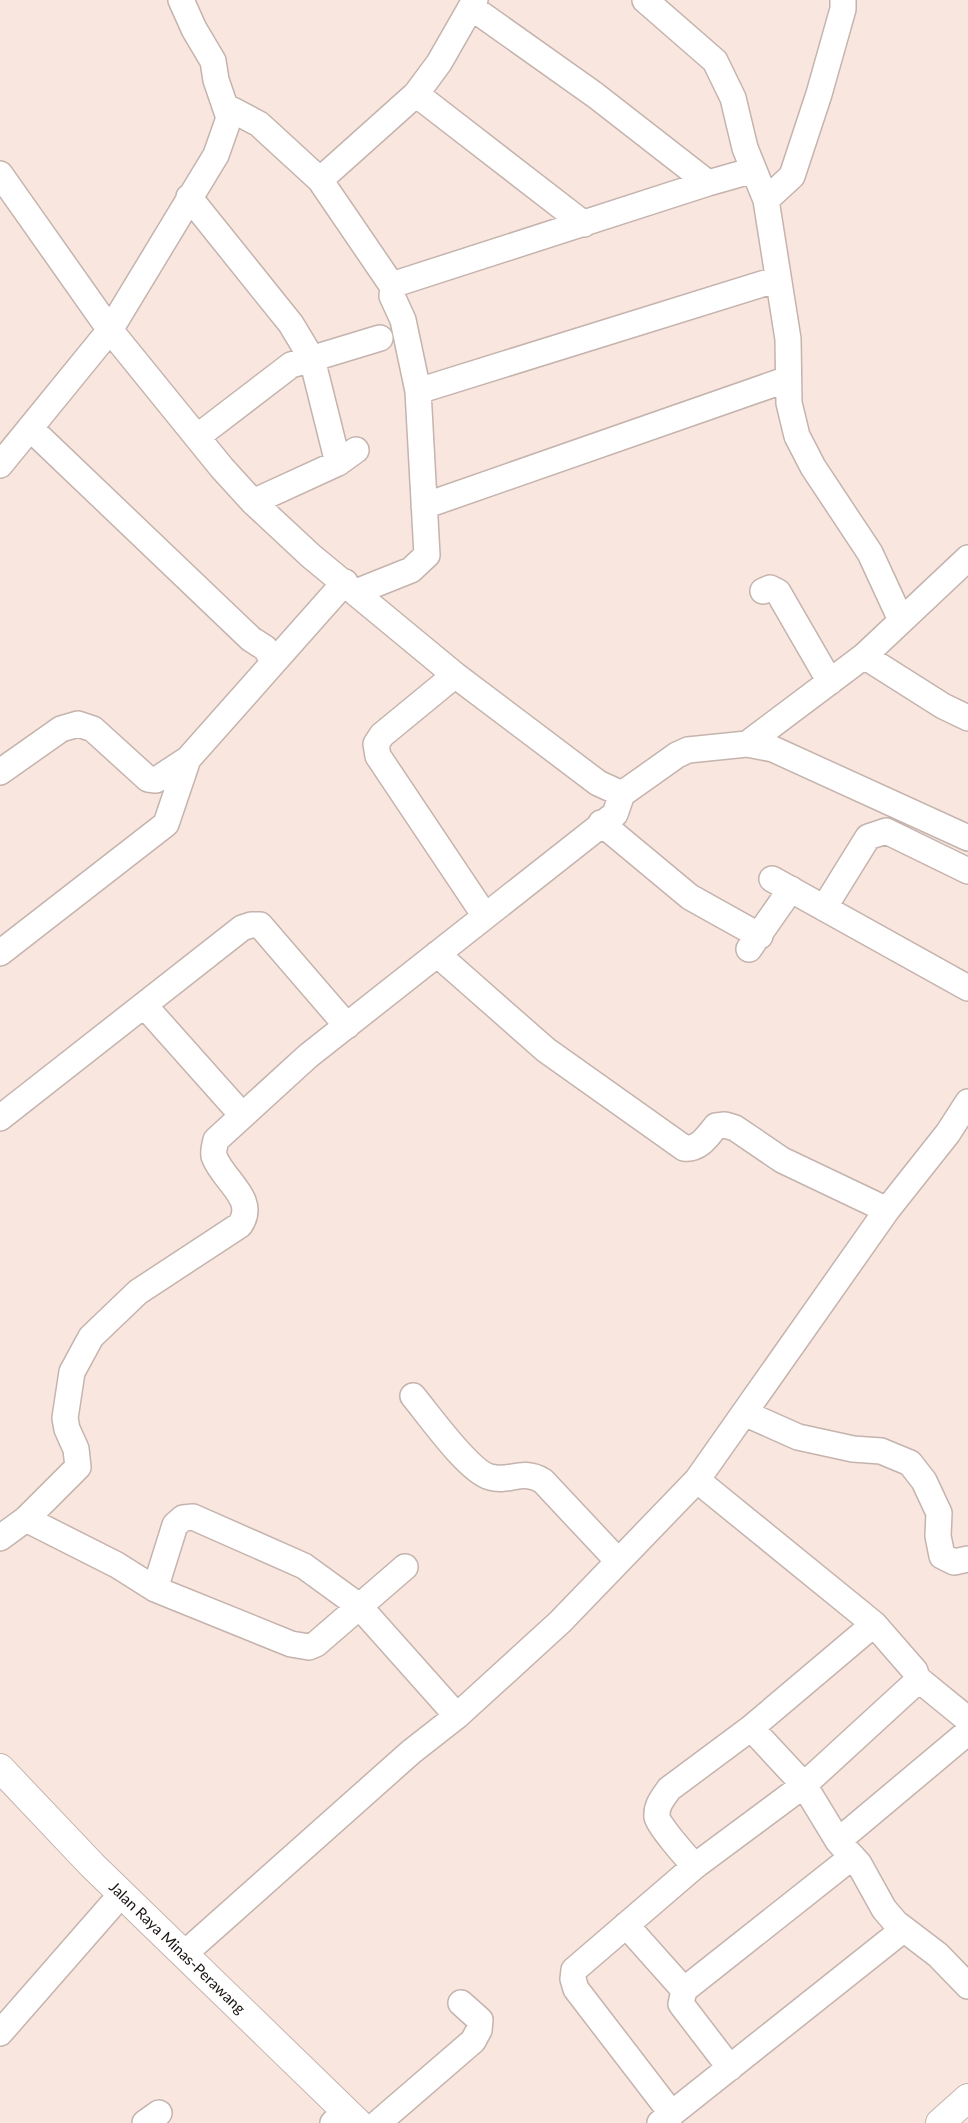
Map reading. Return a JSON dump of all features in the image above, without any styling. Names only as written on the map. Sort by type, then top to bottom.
[{"type":"main road","name":"Jalan Raya Minas-Perawang","points":[[0,1768],[92,1865],[358,2123]]},
{"type":"main road","name":"Jalan Raya Minas-Perawang","points":[[0,1796],[334,2123]]},
{"type":"main road","points":[[940,2123],[968,2098]]},
{"type":"street","points":[[0,465],[110,330],[189,197],[216,156],[229,118],[216,80],[213,61],[180,0]]},
{"type":"street","points":[[645,0],[715,61],[733,98],[745,148],[766,200],[788,340],[788,403],[797,436],[813,467],[870,553],[901,620]]},
{"type":"street","points":[[766,200],[792,176],[821,85],[843,9],[843,0]]},
{"type":"street","points":[[320,180],[416,94],[439,63],[473,3],[708,183]]},
{"type":"street","points":[[416,94],[584,224]]},
{"type":"street","points":[[0,772],[61,728],[78,724],[93,729],[151,780],[158,779],[188,759],[274,662],[350,587],[410,570],[427,555],[418,391],[403,320],[392,296],[393,287],[320,180],[259,124],[225,106]]},
{"type":"street","points":[[393,287],[398,283],[708,183],[754,170]]},
{"type":"street","points":[[0,174],[110,330],[197,437],[253,502],[311,556],[455,674],[598,783],[622,794]]},
{"type":"street","points":[[189,197],[291,324],[312,359],[347,456],[253,502]]},
{"type":"street","points":[[418,391],[778,279]]},
{"type":"street","points":[[197,437],[291,365],[380,338]]},
{"type":"street","points":[[424,506],[788,379]]},
{"type":"street","points":[[30,428],[252,639],[265,648],[274,662]]},
{"type":"street","points":[[747,744],[864,656],[968,558]]},
{"type":"street","points":[[763,590],[770,588],[778,592],[830,682]]},
{"type":"street","points":[[864,656],[942,706],[968,718]]},
{"type":"street","points":[[455,674],[382,735],[376,744],[378,756],[485,916]]},
{"type":"street","points":[[0,1538],[26,1519],[78,1466],[76,1449],[67,1429],[65,1418],[72,1372],[91,1337],[138,1292],[240,1225],[246,1217],[246,1206],[214,1155],[216,1140],[300,1062],[601,823],[615,814],[622,794],[677,755],[688,750],[747,744],[773,749],[968,838]]},
{"type":"street","points":[[0,953],[166,824],[188,759]]},
{"type":"street","points":[[601,823],[690,897],[754,943],[781,884],[968,988]]},
{"type":"street","points":[[824,908],[868,837],[886,831],[968,871]]},
{"type":"street","points":[[0,1118],[242,928],[251,925],[260,925],[347,1026]]},
{"type":"street","points":[[437,954],[546,1050],[684,1148],[690,1149],[700,1145],[716,1126],[725,1125],[735,1128],[782,1160],[887,1210]]},
{"type":"street","points":[[144,1005],[242,1115]]},
{"type":"street","points":[[184,1954],[410,1752],[457,1716],[560,1622],[697,1480],[887,1210],[948,1133],[968,1102]]},
{"type":"street","points":[[413,1396],[469,1463],[491,1477],[522,1474],[534,1476],[543,1481],[618,1561]]},
{"type":"street","points":[[744,1413],[798,1437],[853,1449],[881,1451],[910,1463],[924,1481],[939,1513],[938,1536],[942,1556],[954,1562],[968,1559]]},
{"type":"street","points":[[697,1480],[874,1624],[915,1671],[917,1678],[966,1718],[968,1723]]},
{"type":"street","points":[[155,1589],[175,1525],[183,1518],[194,1517],[304,1566],[359,1606],[457,1716]]},
{"type":"street","points":[[26,1519],[117,1566],[155,1589],[299,1647],[309,1647],[316,1644],[405,1567]]},
{"type":"street","points":[[694,1866],[658,1821],[658,1807],[669,1789],[751,1728],[874,1624]]},
{"type":"street","points":[[904,1929],[666,2119],[576,1989],[573,1979],[574,1970],[694,1866],[804,1785],[913,1686],[917,1678]]},
{"type":"street","points":[[751,1728],[804,1785],[845,1849],[859,1864],[884,1909],[896,1923],[938,1954],[968,1986]]},
{"type":"street","points":[[730,2068],[681,2004],[684,1990],[845,1849],[968,1732]]},
{"type":"street","points":[[0,2032],[111,1906]]},
{"type":"street","points":[[626,1925],[684,1990]]},
{"type":"street","points":[[378,2123],[473,2041],[479,2030],[480,2020],[461,2003]]}]
